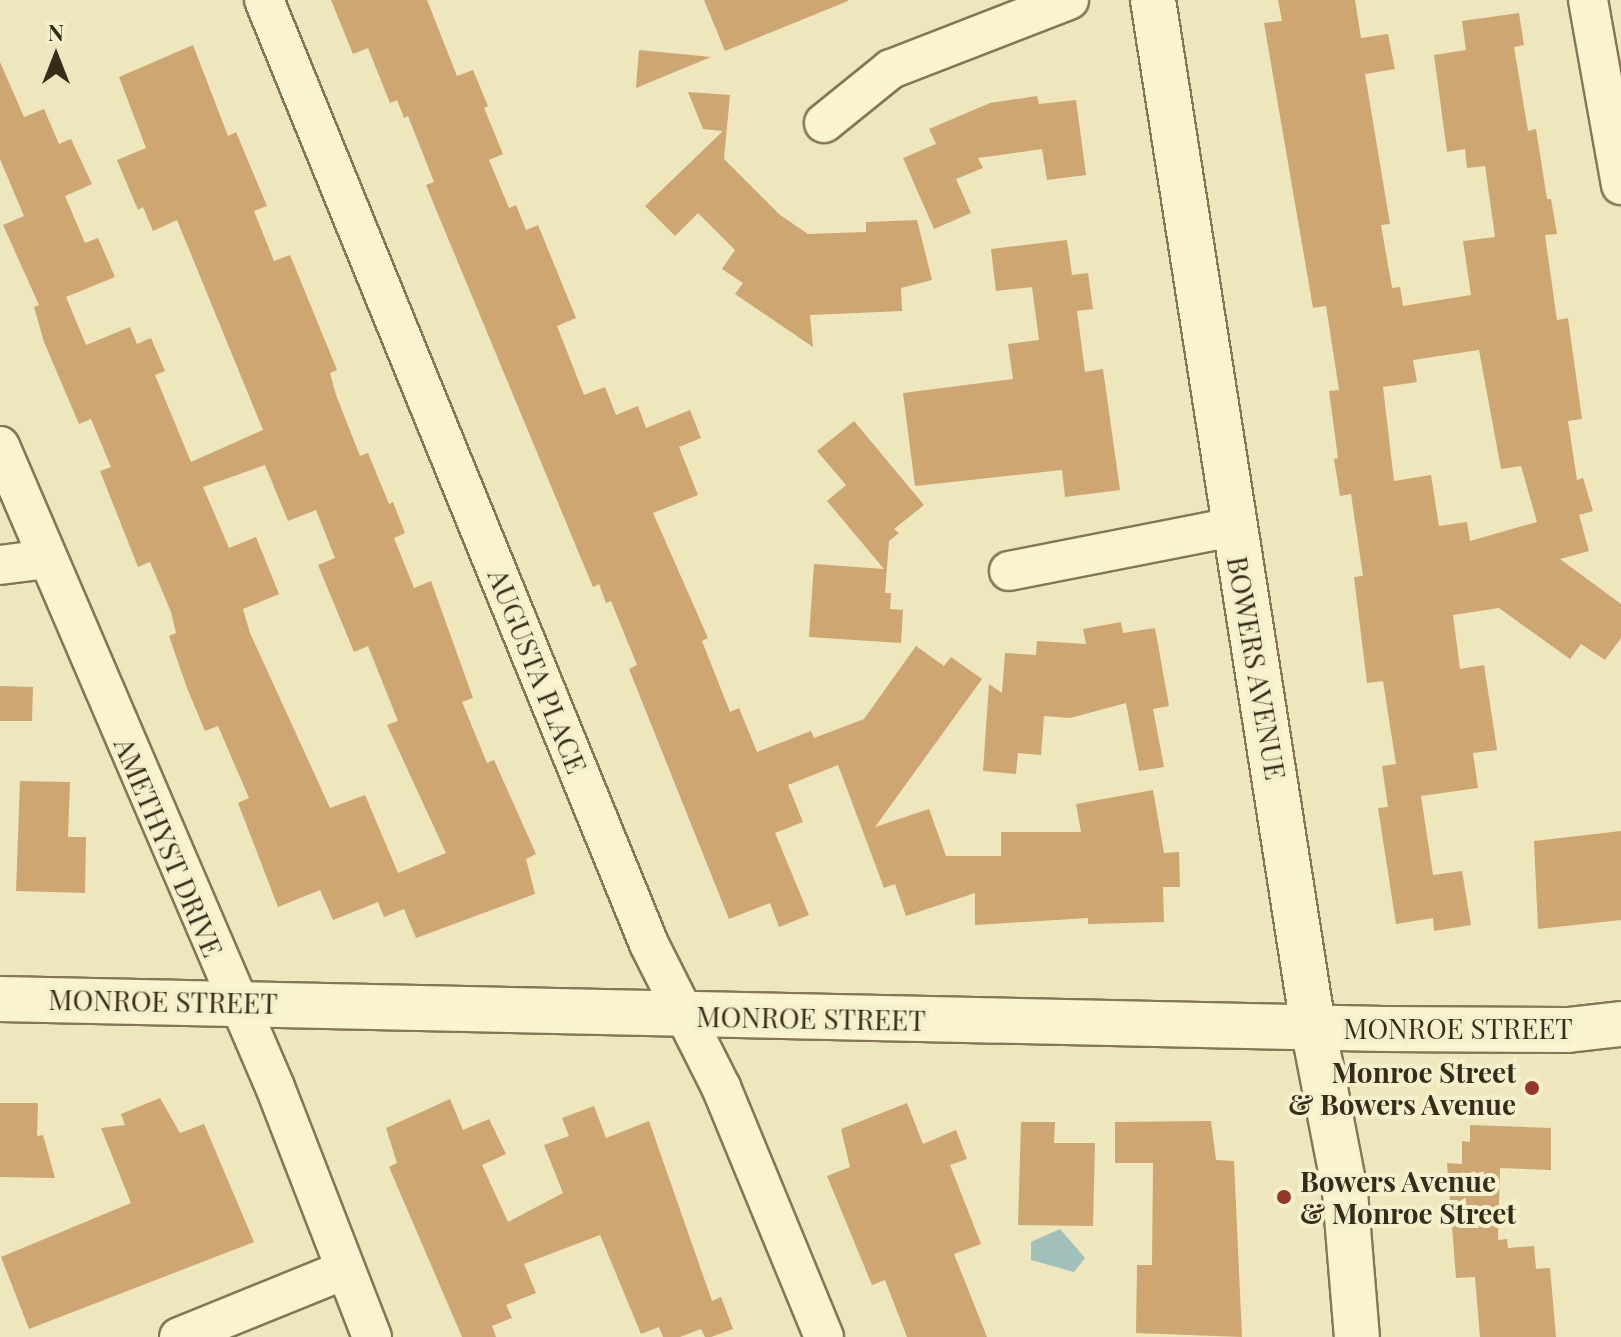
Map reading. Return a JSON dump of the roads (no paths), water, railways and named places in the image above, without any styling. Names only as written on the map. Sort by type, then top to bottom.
[{"type":"main road","name":"BOWERS AVENUE","points":[[1153,0],[1313,1027],[1345,1192],[1357,1337]]},
{"type":"main road","name":"MONROE STREET","points":[[0,999],[237,1002],[684,1016],[1313,1027],[1568,1030],[1621,1024]]},
{"type":"street","name":"AUGUSTA PLACE","points":[[264,0],[649,944],[721,1087],[824,1337]]},
{"type":"street","points":[[824,123],[891,69],[1069,0]]},
{"type":"street","points":[[1588,0],[1621,185]]},
{"type":"street","name":"AMETHYST DRIVE","points":[[0,446],[275,1087],[372,1337]]},
{"type":"street","points":[[1009,571],[1233,527]]},
{"type":"street","points":[[0,565],[46,559]]},
{"type":"street","points":[[179,1337],[344,1270]]},
{"type":"water","points":[[1060,1229],[1085,1258],[1074,1272],[1031,1260],[1031,1242]]},
{"type":"place","name":"Monroe Street & Bowers Avenue","points":[[1532,1088]]},
{"type":"place","name":"Bowers Avenue & Monroe Street","points":[[1284,1197]]}]
